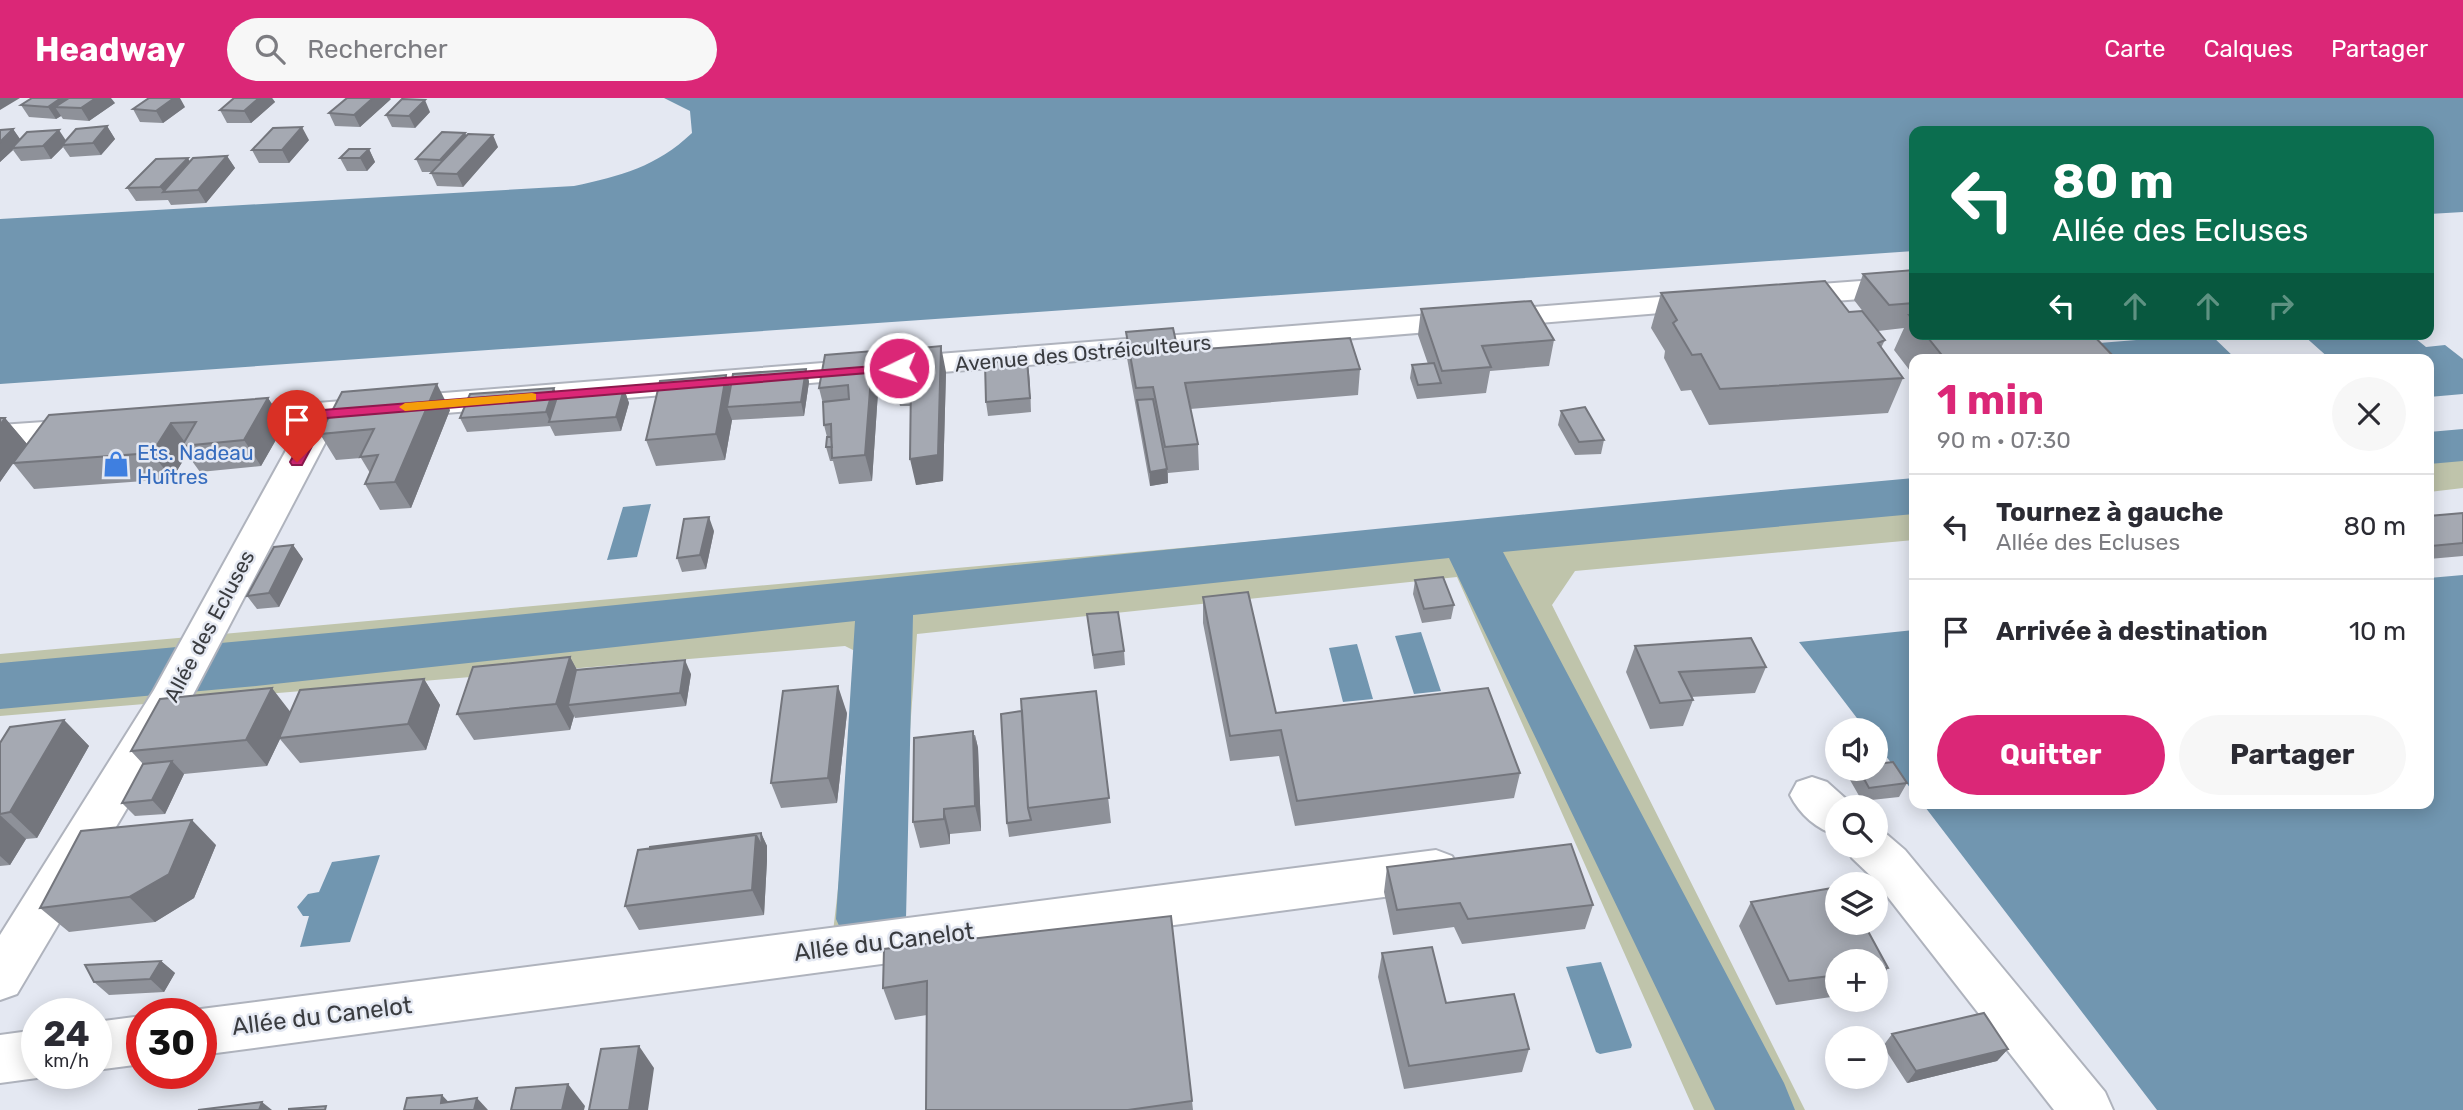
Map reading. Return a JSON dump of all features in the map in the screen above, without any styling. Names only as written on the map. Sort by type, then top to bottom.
[{"type":"street","name":"Avenue des Ostréiculteurs","points":[[202,422],[1909,286]]},
{"type":"street","name":"Allée des Ecluses","points":[[0,978],[169,701],[323,414]]},
{"type":"street","points":[[0,436],[121,427]]},
{"type":"street","points":[[1882,858],[2087,1110]]},
{"type":"street","name":"Allée du Canelot","points":[[217,1030],[1484,864]]},
{"type":"street","points":[[0,1059],[21,1056]]},
{"type":"green space","points":[[2463,435],[2463,488],[2434,491],[2434,437]]},
{"type":"green space","points":[[1909,482],[1909,540],[1575,571],[1552,605],[1805,1110],[1694,1110],[1457,577],[917,634],[896,923],[833,932],[865,656],[845,646],[0,716],[0,654]]},
{"type":"water","points":[[664,98],[2463,98],[2463,212],[2434,214],[2434,126],[1909,126],[1909,251],[0,384],[0,219],[574,186],[637,168],[679,145],[692,133],[690,111]]},
{"type":"water","points":[[2136,340],[2216,340],[2231,354],[2096,354],[2087,344]]},
{"type":"water","points":[[2309,340],[2417,340],[2426,347],[2445,345],[2463,359],[2463,394],[2434,397],[2434,354],[2324,354]]},
{"type":"water","points":[[651,504],[637,557],[607,560],[623,507]]},
{"type":"water","points":[[2463,575],[2463,1110],[2157,1110],[1927,809],[2434,809],[2434,578]]},
{"type":"water","points":[[1909,631],[1909,786],[1888,759],[1888,718],[1857,718],[1799,642]]},
{"type":"water","points":[[1421,632],[1441,691],[1414,694],[1395,636]]},
{"type":"water","points":[[1357,644],[1373,699],[1343,702],[1329,648]]},
{"type":"water","points":[[380,855],[350,942],[300,947],[309,916],[303,916],[297,907],[308,894],[319,892],[332,862]]},
{"type":"water","points":[[1601,962],[1632,1045],[1631,1048],[1600,1054],[1596,1052],[1566,967]]},
{"type":"building","points":[[32,98],[61,98],[48,107],[21,105]]},
{"type":"building","points":[[69,98],[96,98],[81,108],[55,107]]},
{"type":"building","points":[[149,98],[174,98],[156,111],[133,109]]},
{"type":"building","points":[[234,98],[259,98],[244,111],[220,110]]},
{"type":"building","points":[[347,98],[373,98],[354,115],[329,113]]},
{"type":"building","points":[[402,99],[425,100],[409,116],[386,115]]},
{"type":"building","points":[[107,126],[93,143],[62,145],[76,129]]},
{"type":"building","points":[[302,127],[282,150],[252,150],[273,128]]},
{"type":"building","points":[[13,129],[0,142],[0,130]]},
{"type":"building","points":[[59,130],[43,146],[12,148],[27,132]]},
{"type":"building","points":[[442,132],[465,133],[440,160],[416,159]]},
{"type":"building","points":[[468,134],[493,135],[457,174],[431,173]]},
{"type":"building","points":[[349,149],[369,149],[360,158],[340,158]]},
{"type":"building","points":[[227,156],[198,190],[163,192],[193,158]]},
{"type":"building","points":[[188,158],[160,187],[127,188],[156,159]]},
{"type":"building","points":[[1909,270],[1909,303],[1889,305],[1863,274]]},
{"type":"building","points":[[1825,281],[1849,312],[1862,311],[1885,340],[1878,343],[1903,378],[1720,389],[1701,354],[1692,355],[1673,323],[1677,320],[1661,293]]},
{"type":"building","points":[[1531,301],[1554,340],[1482,346],[1491,367],[1442,371],[1421,309]]},
{"type":"building","points":[[1173,328],[1178,351],[1350,338],[1360,369],[1185,383],[1198,444],[1165,447],[1153,387],[1136,388],[1126,332]]},
{"type":"building","points":[[1930,340],[2098,340],[2111,354],[1941,354]]},
{"type":"building","points":[[941,346],[938,455],[910,459],[911,380],[894,380],[895,357],[909,356],[911,349]]},
{"type":"building","points":[[873,351],[865,455],[832,458],[831,424],[824,425],[823,402],[849,399],[848,385],[819,388],[825,355]]},
{"type":"building","points":[[1027,360],[1030,398],[986,402],[985,363]]},
{"type":"building","points":[[1434,363],[1441,383],[1418,385],[1412,365]]},
{"type":"building","points":[[806,369],[801,402],[727,407],[733,374]]},
{"type":"building","points":[[726,375],[716,434],[646,440],[660,381]]},
{"type":"building","points":[[437,384],[395,482],[365,484],[378,455],[360,457],[374,429],[320,434],[342,392]]},
{"type":"building","points":[[554,388],[546,412],[460,418],[470,394]]},
{"type":"building","points":[[624,389],[616,417],[549,422],[558,394]]},
{"type":"building","points":[[268,398],[244,440],[182,446],[196,422],[171,423],[152,453],[13,463],[49,415]]},
{"type":"building","points":[[1153,399],[1167,469],[1150,472],[1137,400]]},
{"type":"building","points":[[1585,407],[1604,440],[1579,442],[1561,411]]},
{"type":"building","points":[[827,437],[831,437],[832,447],[826,447]]},
{"type":"building","points":[[2463,513],[2463,543],[2434,546],[2434,516]]},
{"type":"building","points":[[709,517],[700,555],[677,558],[684,519]]},
{"type":"building","points":[[293,545],[269,593],[247,596],[274,547]]},
{"type":"building","points":[[1443,577],[1454,605],[1424,609],[1415,580]]},
{"type":"building","points":[[1248,592],[1276,713],[1488,688],[1520,773],[1297,801],[1281,730],[1230,736],[1203,597]]},
{"type":"building","points":[[1118,612],[1124,651],[1093,655],[1087,614]]},
{"type":"building","points":[[1751,638],[1766,667],[1679,672],[1693,700],[1660,703],[1635,646]]},
{"type":"building","points":[[570,657],[556,704],[457,714],[473,667]]},
{"type":"building","points":[[685,660],[680,693],[568,705],[576,670]]},
{"type":"building","points":[[424,679],[408,724],[279,738],[300,690]]},
{"type":"building","points":[[838,686],[828,778],[771,783],[783,691]]},
{"type":"building","points":[[272,688],[246,740],[131,751],[160,699]]},
{"type":"building","points":[[1096,691],[1109,798],[1028,808],[1021,699]]},
{"type":"building","points":[[1022,711],[1031,820],[1007,823],[1001,714]]},
{"type":"building","points":[[64,720],[10,812],[0,814],[0,743],[10,727]]},
{"type":"building","points":[[973,731],[975,806],[944,809],[944,819],[913,822],[914,738]]},
{"type":"building","points":[[172,761],[152,800],[122,803],[143,764]]},
{"type":"building","points":[[1893,762],[1907,783],[1869,788],[1865,781],[1888,781],[1888,763]]},
{"type":"building","points":[[192,820],[169,874],[129,897],[40,908],[81,831]]},
{"type":"building","points":[[761,833],[762,847],[756,835],[650,849],[650,847]]},
{"type":"building","points":[[756,835],[752,890],[625,906],[638,850]]},
{"type":"building","points":[[1571,844],[1593,905],[1468,919],[1460,903],[1397,910],[1387,867]]},
{"type":"building","points":[[1825,889],[1825,935],[1870,935],[1878,949],[1825,949],[1825,977],[1789,981],[1751,902]]},
{"type":"building","points":[[1171,916],[1192,1101],[1128,1110],[926,1110],[927,981],[883,988],[884,949]]},
{"type":"building","points":[[1432,947],[1446,1003],[1514,994],[1529,1049],[1409,1066],[1382,953]]},
{"type":"building","points":[[161,961],[150,979],[94,982],[85,965]]},
{"type":"building","points":[[1984,1013],[2008,1049],[1916,1071],[1892,1034]]},
{"type":"building","points":[[639,1046],[629,1110],[589,1110],[601,1049]]},
{"type":"building","points":[[568,1084],[562,1110],[511,1110],[516,1088]]},
{"type":"building","points":[[442,1095],[441,1103],[477,1098],[474,1110],[404,1110],[407,1098]]},
{"type":"building","points":[[262,1102],[259,1110],[198,1110]]},
{"type":"building","points":[[326,1106],[325,1110],[289,1110],[289,1109]]},
{"type":"waterway","points":[[2434,448],[2463,445]]},
{"type":"waterway","points":[[1467,537],[1909,496]]},
{"type":"waterway","points":[[0,686],[256,663],[1467,537]]},
{"type":"waterway","points":[[1467,537],[1756,1110]]},
{"type":"waterway","points":[[871,919],[885,598]]},
{"type":"slow traffic","points":[[405,407],[532,397]]},
{"type":"place","name":"Ets. Nadeau Huîtres","points":[[116,464]]},
{"type":"route","points":[[297,462],[323,414],[899,368]]}]
